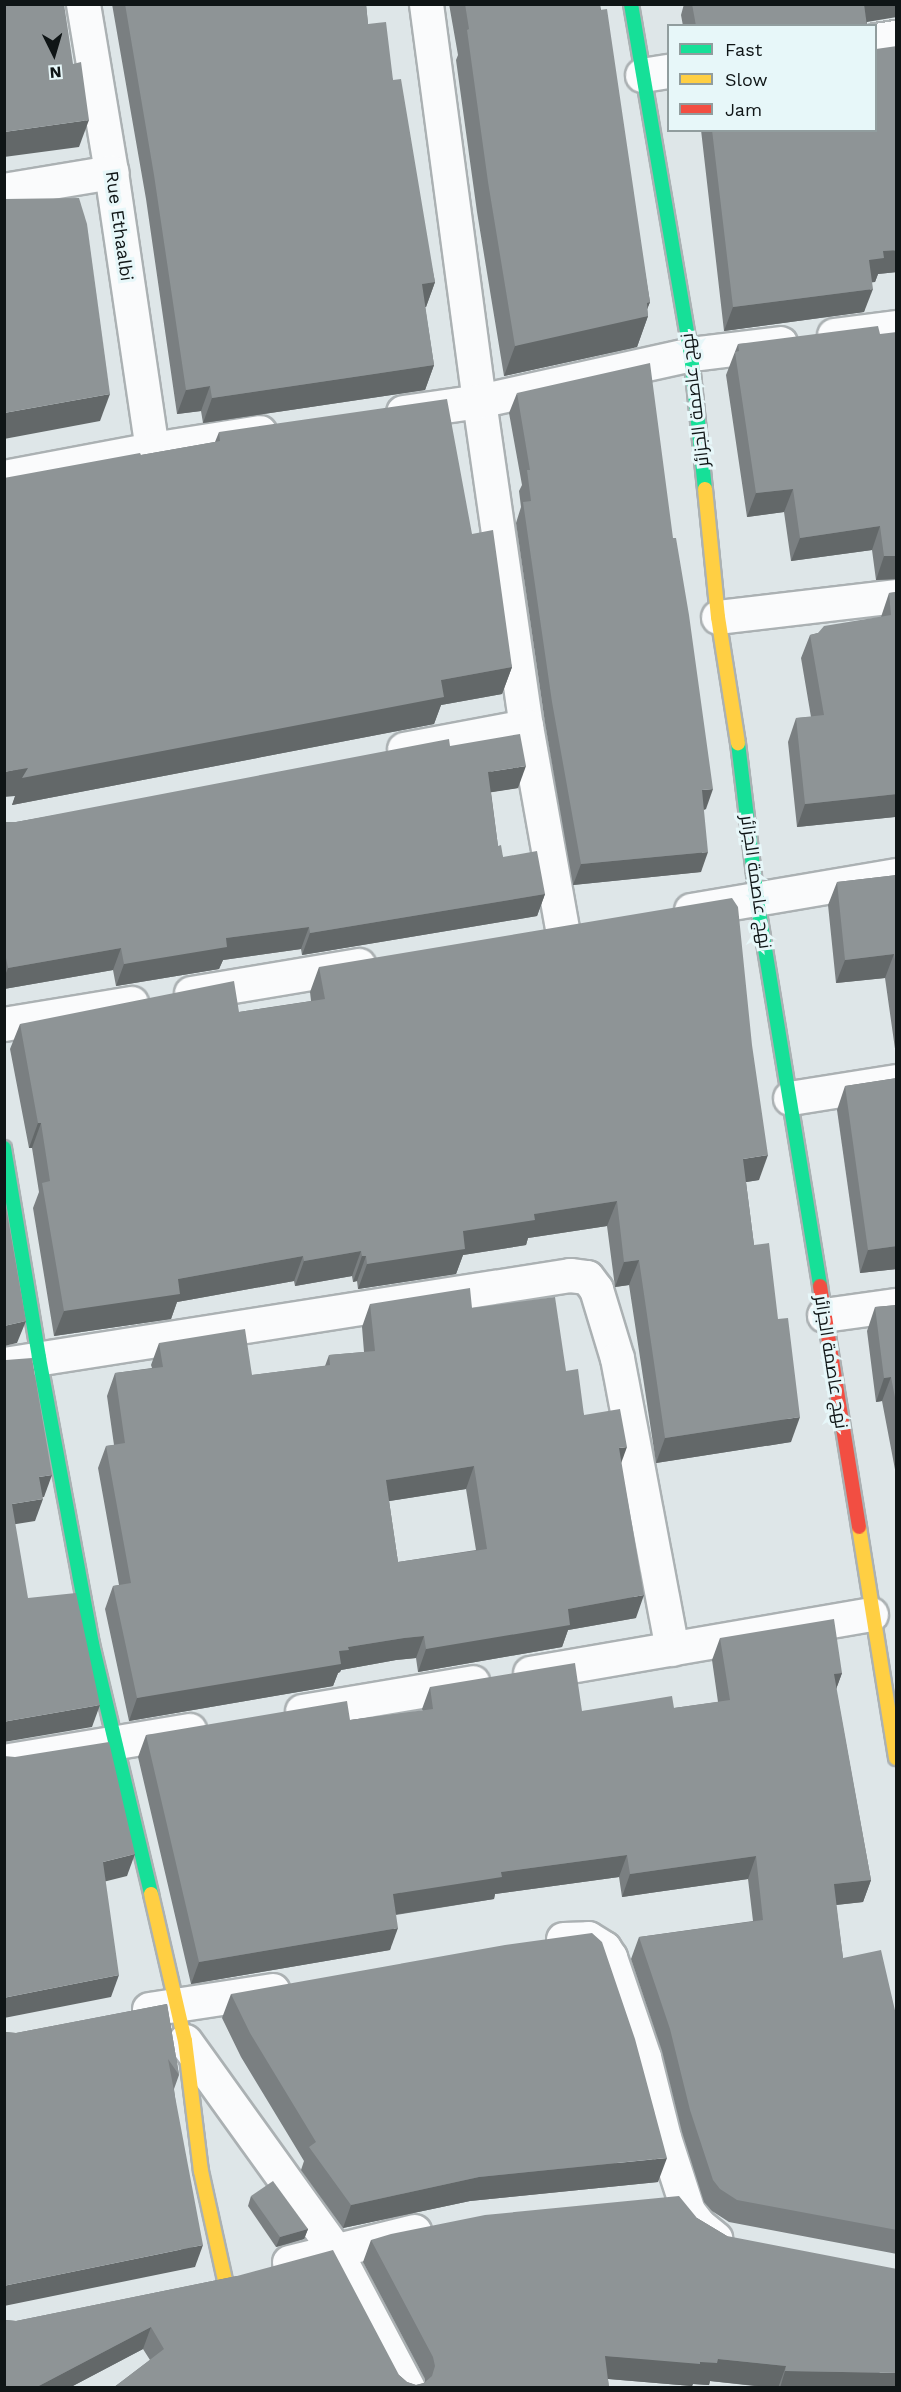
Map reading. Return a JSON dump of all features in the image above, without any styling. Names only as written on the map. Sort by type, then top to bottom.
[{"type":"street","name":"Rue Ethaalbi","points":[[83,4],[111,172],[152,449]]},
{"type":"street","points":[[426,4],[479,401],[526,726],[562,929]]},
{"type":"street","name":"نهج عاصمة الجزائر","points":[[630,4],[655,73],[691,354],[718,617],[740,756],[757,900],[871,1614],[897,1758]]},
{"type":"street","points":[[877,40],[897,37]]},
{"type":"street","points":[[4,190],[111,172]]},
{"type":"street","points":[[376,415],[479,401],[691,354],[897,327]]},
{"type":"street","points":[[4,477],[152,449],[286,428]]},
{"type":"street","points":[[718,617],[897,596]]},
{"type":"street","points":[[375,755],[526,726]]},
{"type":"street","points":[[665,914],[897,875]]},
{"type":"street","points":[[527,935],[596,924]]},
{"type":"street","points":[[4,1024],[387,960]]},
{"type":"street","points":[[790,1098],[897,1081]]},
{"type":"street","points":[[4,1148],[39,1358],[113,1743],[185,2041],[201,2171],[225,2280]]},
{"type":"street","points":[[4,1364],[560,1276],[587,1277],[596,1288],[617,1358],[672,1649]]},
{"type":"street","points":[[824,1314],[897,1305]]},
{"type":"street","points":[[276,1716],[871,1614]]},
{"type":"street","points":[[4,1761],[218,1725]]},
{"type":"street","points":[[534,1943],[588,1938],[604,1948],[610,1957],[644,2057],[664,2137],[688,2211],[699,2225],[715,2238],[744,2244]]},
{"type":"street","points":[[118,2015],[299,1985]]},
{"type":"street","points":[[185,2041],[335,2250],[408,2388]]},
{"type":"street","points":[[648,2201],[683,2198]]},
{"type":"street","points":[[190,2287],[442,2225]]},
{"type":"building","points":[[4,4],[64,4],[73,64],[81,62],[89,120],[4,132]]},
{"type":"building","points":[[125,4],[366,4],[368,24],[386,22],[393,80],[401,79],[435,282],[422,284],[434,365],[212,398],[210,386],[186,390],[154,175]]},
{"type":"building","points":[[465,4],[600,4],[600,10],[607,9],[650,302],[647,303],[648,316],[515,346],[488,182]]},
{"type":"building","points":[[692,4],[864,4],[867,24],[696,24]]},
{"type":"building","points":[[897,46],[897,250],[883,251],[884,258],[869,260],[873,289],[733,307],[712,132],[877,132],[877,49]]},
{"type":"building","points":[[79,198],[87,224],[110,394],[4,413],[4,199]]},
{"type":"building","points":[[878,326],[880,334],[897,332],[897,556],[884,556],[880,526],[800,538],[793,489],[756,493],[735,352],[739,351],[738,344]]},
{"type":"building","points":[[650,363],[673,538],[676,538],[689,615],[713,789],[702,790],[708,852],[581,864],[552,702],[523,502],[531,501],[527,470],[530,470],[517,393]]},
{"type":"building","points":[[447,399],[472,534],[493,530],[512,667],[441,680],[444,697],[22,778],[28,768],[4,772],[4,478],[220,441],[219,432]]},
{"type":"building","points":[[897,592],[897,794],[805,804],[796,718],[824,715],[810,635],[818,633],[824,626],[891,615],[889,593]]},
{"type":"building","points":[[520,734],[526,766],[488,772],[498,846],[501,845],[503,857],[537,851],[545,894],[310,933],[309,927],[226,938],[227,947],[124,964],[121,948],[8,968],[4,948],[4,821],[16,822],[449,739],[450,746]]},
{"type":"building","points":[[897,875],[897,975],[894,954],[845,960],[837,882]]},
{"type":"building","points":[[732,898],[738,907],[752,1045],[768,1155],[743,1159],[754,1245],[769,1243],[778,1319],[788,1318],[800,1417],[665,1438],[639,1260],[624,1262],[617,1201],[534,1214],[535,1220],[463,1231],[465,1249],[367,1264],[366,1256],[362,1256],[361,1251],[304,1261],[303,1256],[178,1279],[180,1294],[64,1311],[42,1183],[50,1181],[41,1123],[38,1123],[20,1024],[234,981],[239,1012],[325,999],[319,967]]},
{"type":"building","points":[[897,1078],[897,1246],[868,1250],[845,1086]]},
{"type":"building","points":[[4,1195],[26,1321],[4,1326]]},
{"type":"building","points":[[470,1288],[472,1308],[555,1297],[566,1371],[578,1369],[584,1415],[620,1409],[627,1447],[619,1448],[644,1595],[568,1609],[570,1625],[426,1649],[424,1636],[348,1647],[349,1650],[339,1651],[341,1664],[137,1698],[113,1586],[131,1583],[106,1446],[125,1443],[115,1373],[163,1367],[159,1343],[245,1329],[252,1375],[330,1365],[329,1355],[375,1351],[370,1304]],"holes":[[[474,1466],[487,1549],[398,1562],[386,1480]]]},
{"type":"building","points":[[897,1305],[897,1408],[891,1377],[884,1378],[875,1307]]},
{"type":"building","points":[[32,1358],[52,1475],[39,1477],[43,1499],[12,1504],[28,1598],[76,1593],[100,1705],[4,1722],[4,1359]]},
{"type":"building","points":[[834,1619],[842,1673],[834,1674],[871,1880],[834,1884],[843,1958],[881,1950],[897,2019],[897,2230],[737,2200],[720,2189],[713,2180],[690,2110],[670,2029],[639,1937],[763,1920],[756,1856],[630,1874],[627,1855],[501,1872],[502,1877],[393,1894],[398,1928],[199,1962],[146,1735],[347,1701],[350,1720],[433,1709],[430,1687],[575,1663],[582,1711],[672,1696],[674,1708],[730,1700],[720,1638]]},
{"type":"building","points":[[109,1742],[135,1854],[103,1862],[119,1975],[4,1998],[4,1756],[15,1757]]},
{"type":"building","points":[[592,1933],[602,1942],[635,2039],[667,2158],[479,2177],[351,2205],[309,2147],[316,2142],[250,2033],[231,1994],[505,1945]]},
{"type":"building","points":[[167,2004],[179,2075],[168,2059],[203,2245],[4,2286],[4,2032],[16,2033]]},
{"type":"building","points":[[273,2181],[308,2229],[280,2237],[251,2196]]},
{"type":"building","points":[[679,2196],[697,2218],[727,2236],[897,2269],[897,2373],[785,2371],[786,2366],[718,2359],[717,2363],[700,2362],[700,2364],[605,2356],[609,2388],[113,2388],[164,2349],[151,2327],[35,2388],[4,2388],[4,2320],[16,2321],[237,2276],[333,2250],[399,2375],[407,2382],[416,2385],[424,2383],[432,2376],[435,2366],[433,2357],[371,2240],[485,2215]]},
{"type":"traffic: fast","points":[[631,4],[691,354],[705,489]]},
{"type":"traffic: fast","points":[[738,743],[757,900],[820,1286]]},
{"type":"traffic: fast","points":[[4,1148],[39,1358],[92,1644],[151,1894]]},
{"type":"traffic: slow","points":[[705,489],[718,617],[738,743]]},
{"type":"traffic: slow","points":[[859,1527],[896,1758]]},
{"type":"traffic: slow","points":[[151,1894],[185,2041],[201,2171],[225,2280]]},
{"type":"traffic: jam","points":[[820,1286],[859,1527]]}]
